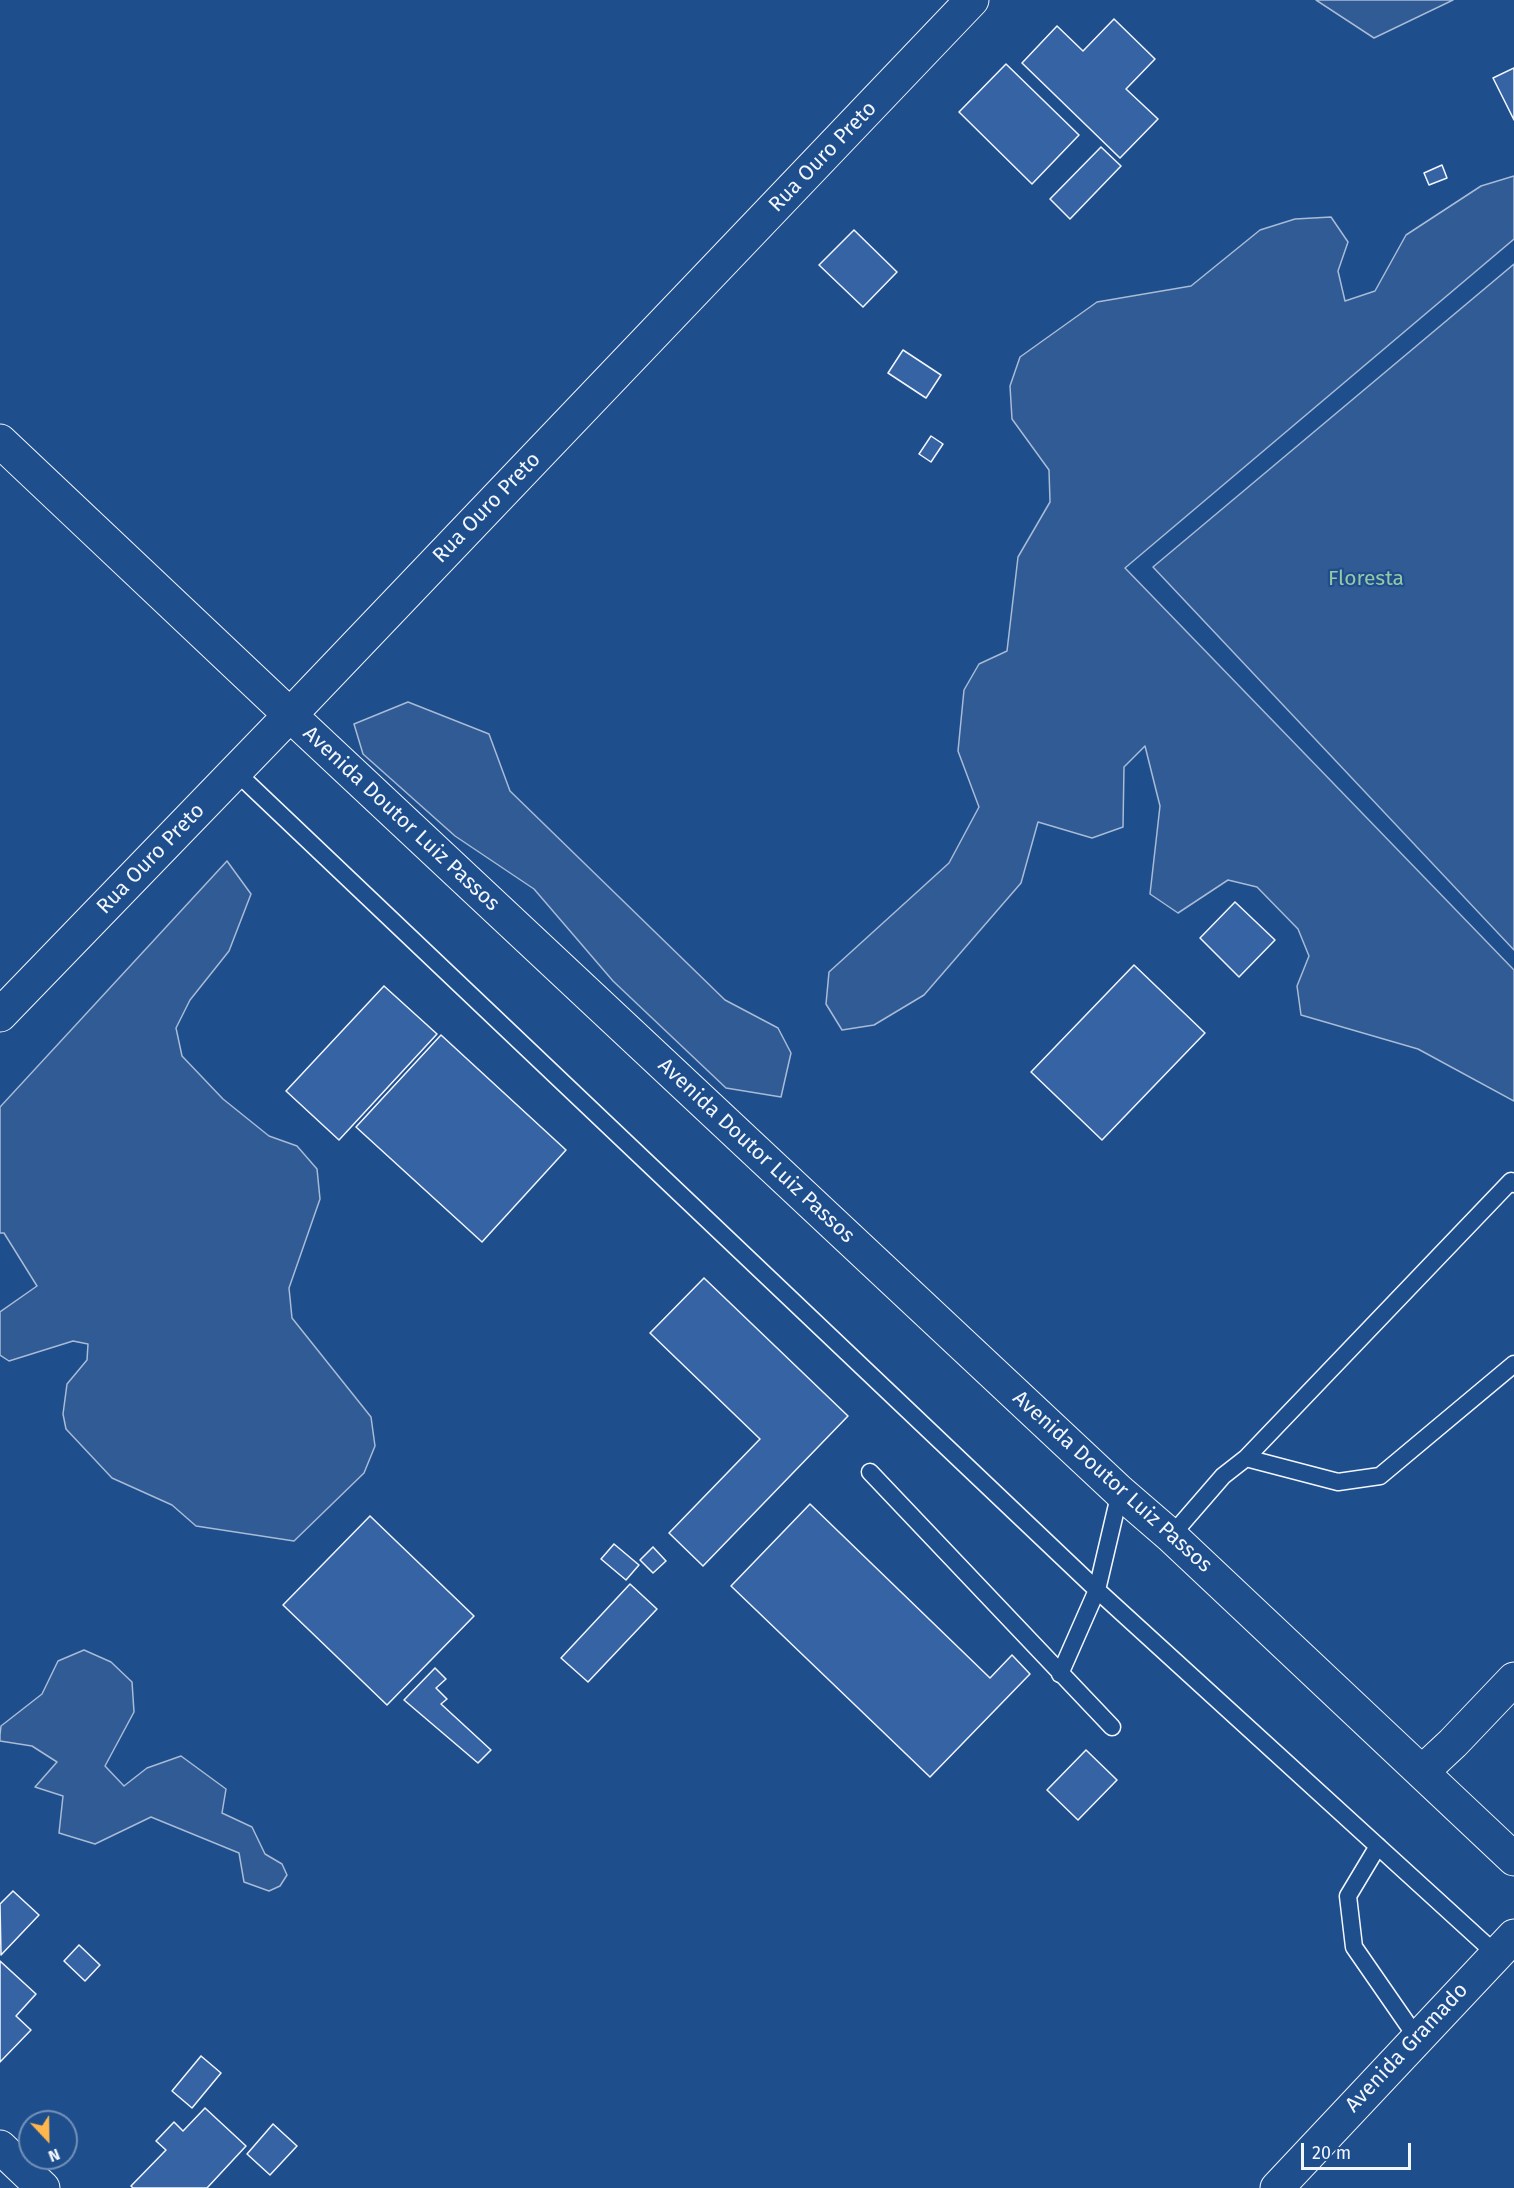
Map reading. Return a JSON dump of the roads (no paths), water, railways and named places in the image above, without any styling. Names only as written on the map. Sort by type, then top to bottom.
[{"type":"street","name":"Rua Ouro Preto","points":[[0,1015],[290,715],[972,0]]},
{"type":"street","name":"Avenida Doutor Luiz Passos","points":[[0,441],[1120,1492],[1171,1536],[1423,1771],[1514,1859]]},
{"type":"street","points":[[1423,1771],[1514,1679]]},
{"type":"street","name":"Avenida Gramado","points":[[1277,2188],[1505,1945]]},
{"type":"street","points":[[0,2147],[43,2188]]},
{"type":"lane","points":[[235,771],[1097,1590],[1378,1846],[1505,1945]]},
{"type":"lane","points":[[1171,1536],[1223,1476],[1246,1458],[1510,1181],[1514,1184]]},
{"type":"lane","points":[[1246,1458],[1338,1482],[1380,1476],[1514,1364]]},
{"type":"lane","points":[[870,1472],[1112,1727]]},
{"type":"lane","points":[[1060,1674],[1097,1590],[1120,1492]]},
{"type":"lane","points":[[1378,1846],[1348,1896],[1354,1947],[1416,2038]]},
{"type":"park label","name":"Floresta","points":[[1366,579]]}]
